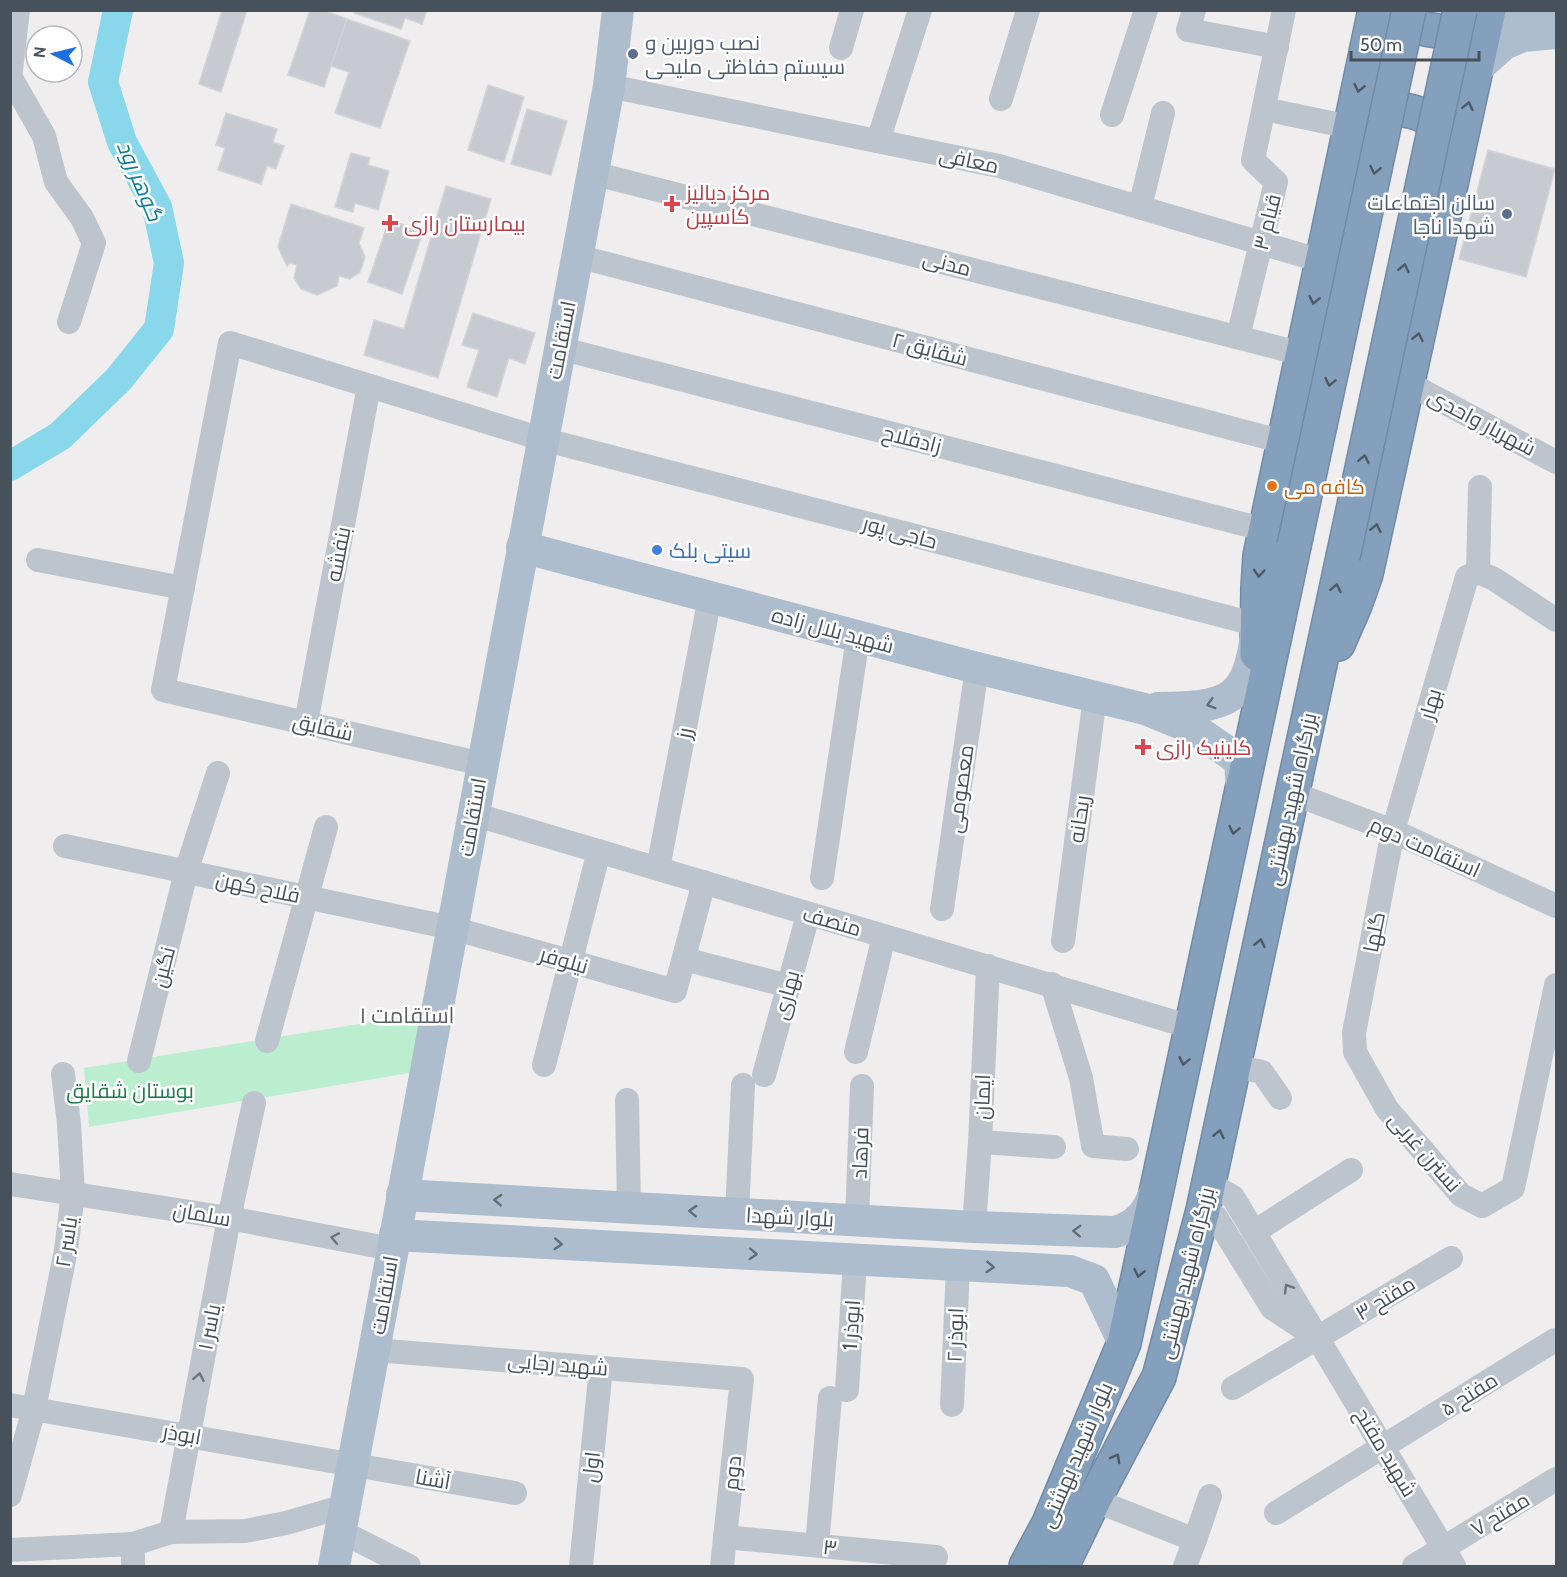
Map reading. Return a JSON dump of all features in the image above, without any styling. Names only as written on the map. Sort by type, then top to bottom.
[{"type":"highway","points":[[1257,720],[1259,565],[1375,10]]},
{"type":"highway","points":[[1394,10],[1415,26],[1442,31],[1464,27],[1488,10]]},
{"type":"highway","name":"بزرگراه شهید بهشتی","points":[[1124,1343],[1409,10]]},
{"type":"highway","name":"بزرگراه شهید بهشتی","points":[[1062,1566],[1159,1377],[1206,1196],[1460,10]]},
{"type":"highway","points":[[1312,700],[1362,588],[1488,10]]},
{"type":"highway","points":[[1350,130],[1377,113],[1397,109],[1412,111],[1431,119],[1442,129],[1451,142],[1457,159]]},
{"type":"highway","name":"بلوار شهید بهشتی","points":[[1026,1566],[1048,1523],[1124,1343]]},
{"type":"main road","name":"استقامت","points":[[334,1566],[610,77],[618,10]]},
{"type":"main road","name":"استقامت","points":[[610,77],[627,34],[632,10]]},
{"type":"main road","points":[[1356,10],[1365,57]]},
{"type":"main road","points":[[1501,10],[1557,26]]},
{"type":"main road","points":[[1477,68],[1504,44],[1523,36],[1557,33]]},
{"type":"main road","name":"شهید بلال زاده","points":[[522,547],[977,668],[1145,709],[1194,729],[1235,757],[1240,763],[1242,789]]},
{"type":"main road","name":"شهید بلال زاده","points":[[1145,709],[1198,708],[1227,699],[1242,683],[1252,663],[1258,625]]},
{"type":"main road","name":"بلوار شهدا","points":[[402,1195],[857,1221],[1115,1232],[1133,1225],[1141,1218],[1156,1190]]},
{"type":"main road","name":"بلوار شهدا","points":[[394,1242],[1070,1271],[1094,1280],[1124,1343]]},
{"type":"street","points":[[18,10],[11,78],[44,136],[56,182],[82,218],[94,243],[69,322]]},
{"type":"street","points":[[841,48],[852,10]]},
{"type":"street","points":[[878,141],[920,10]]},
{"type":"street","points":[[1001,99],[1028,10]]},
{"type":"street","points":[[1112,115],[1146,10]]},
{"type":"street","points":[[1194,10],[1188,30],[1277,47]]},
{"type":"street","name":"قیام ۳","points":[[1238,337],[1276,182],[1253,160],[1284,10]]},
{"type":"street","name":"معافی","points":[[610,77],[878,141],[999,166],[1322,261]]},
{"type":"street","points":[[1264,109],[1350,130]]},
{"type":"street","points":[[1140,207],[1163,113]]},
{"type":"street","name":"مدنی","points":[[592,173],[1303,354]]},
{"type":"street","name":"شقایق ۲","points":[[577,256],[1284,442]]},
{"type":"street","points":[[38,560],[183,588],[230,342],[542,439]]},
{"type":"street","name":"زادفلاح","points":[[559,348],[1266,530]]},
{"type":"street","name":"شهریار واحدی","points":[[1408,382],[1557,462]]},
{"type":"street","name":"بنفشه","points":[[306,723],[369,386]]},
{"type":"street","name":"حاجی پور","points":[[542,439],[1258,625]]},
{"type":"street","name":"بهار","points":[[1393,831],[1473,574],[1480,487]]},
{"type":"street","points":[[1473,574],[1494,579],[1557,620]]},
{"type":"street","name":"شقایق","points":[[183,588],[163,690],[482,764]]},
{"type":"street","name":"رز","points":[[658,868],[710,597]]},
{"type":"street","points":[[822,878],[858,637]]},
{"type":"street","name":"معصومی","points":[[942,909],[977,668]]},
{"type":"street","name":"ریحانه","points":[[1062,941],[1095,696]]},
{"type":"street","name":"نگین","points":[[139,1062],[186,872],[218,773]]},
{"type":"street","name":"استقامت دوم","points":[[1292,793],[1393,831],[1557,906]]},
{"type":"street","name":"منصف","points":[[472,814],[1191,1027]]},
{"type":"street","points":[[267,1041],[326,827]]},
{"type":"street","name":"گلها","points":[[1354,1033],[1393,831]]},
{"type":"street","name":"فلاح کهن","points":[[64,846],[452,928]]},
{"type":"street","points":[[544,1065],[599,851]]},
{"type":"street","points":[[704,882],[684,959],[789,986]]},
{"type":"street","name":"بهاری","points":[[737,1214],[754,1080],[789,986],[808,915]]},
{"type":"street","name":"نیلوفر","points":[[452,928],[675,991],[684,959]]},
{"type":"street","points":[[856,1052],[884,936]]},
{"type":"street","name":"ایمان","points":[[974,1227],[988,966]]},
{"type":"street","points":[[1052,984],[1081,1078],[1093,1146],[1127,1149]]},
{"type":"street","name":"نسترن غربی","points":[[1354,1033],[1355,1052],[1387,1109],[1461,1195],[1482,1206],[1513,1188],[1557,985]]},
{"type":"street","points":[[1234,1066],[1263,1072],[1281,1098]]},
{"type":"street","name":"یاسر ۲","points":[[10,1495],[34,1409],[66,1250],[73,1193],[63,1074]]},
{"type":"street","name":"فرهاد","points":[[857,1221],[862,1086]]},
{"type":"street","points":[[627,1100],[629,1208]]},
{"type":"street","name":"یاسر ۱","points":[[171,1532],[229,1218],[254,1103]]},
{"type":"street","points":[[980,1142],[1054,1147]]},
{"type":"street","points":[[1254,1232],[1351,1170]]},
{"type":"street","name":"سلمان","points":[[10,1184],[394,1242]]},
{"type":"street","name":"شهید مفتح","points":[[1318,1338],[1272,1308],[1216,1217],[1206,1196],[1233,1197],[1318,1338],[1383,1448],[1449,1557]]},
{"type":"street","name":"مفتح ۳","points":[[1233,1388],[1451,1258]]},
{"type":"street","name":"ابوذر 1","points":[[817,1545],[855,1260]]},
{"type":"street","name":"ابوذر ۲","points":[[952,1405],[958,1265]]},
{"type":"street","name":"مفتح ۵","points":[[1275,1513],[1555,1340]]},
{"type":"street","name":"شهید رجایی","points":[[374,1350],[742,1379]]},
{"type":"street","name":"اول","points":[[581,1566],[601,1368]]},
{"type":"street","name":"دوم","points":[[722,1566],[742,1379]]},
{"type":"street","name":"ابوذر","points":[[10,1405],[352,1465]]},
{"type":"street","name":"آشنا","points":[[352,1465],[515,1493]]},
{"type":"street","name":"مفتح ۷","points":[[1414,1566],[1449,1557],[1557,1479]]},
{"type":"street","points":[[1185,1566],[1210,1496]]},
{"type":"street","points":[[1094,1500],[1195,1540]]},
{"type":"street","points":[[10,1550],[133,1555],[171,1532],[245,1531],[286,1523],[342,1519],[409,1566]]},
{"type":"street","name":"۳","points":[[725,1537],[817,1545],[872,1559],[936,1557]]},
{"type":"green space","name":"بوستان شقایق","points":[[422,1014],[415,1072],[89,1127],[84,1068]]},
{"type":"building","points":[[222,10],[247,10],[221,92],[199,84]]},
{"type":"building","points":[[310,10],[323,10],[347,19],[324,87],[288,75]]},
{"type":"building","points":[[355,10],[427,10],[422,24],[405,18],[401,29],[354,13]]},
{"type":"building","points":[[347,19],[410,41],[380,128],[335,113],[349,72],[331,66]]},
{"type":"building","points":[[488,85],[524,97],[504,162],[468,150]]},
{"type":"building","points":[[527,109],[567,121],[551,175],[511,164]]},
{"type":"building","points":[[226,113],[277,129],[273,142],[284,146],[276,169],[267,166],[261,184],[218,170],[225,148],[216,145]]},
{"type":"building","name":"سالن اجتماعات شهدا ناجا","points":[[1488,150],[1555,169],[1526,277],[1459,259]]},
{"type":"building","points":[[351,153],[370,158],[368,165],[389,171],[378,210],[355,203],[353,212],[335,207]]},
{"type":"building","points":[[446,186],[491,199],[438,378],[364,355],[374,320],[404,329]]},
{"type":"building","points":[[291,204],[364,228],[359,243],[365,257],[360,272],[350,279],[339,276],[337,286],[317,295],[301,289],[294,278],[297,265],[290,263],[287,266],[278,247]]},
{"type":"building","points":[[389,220],[423,231],[402,294],[368,282]]},
{"type":"building","points":[[473,313],[535,333],[525,364],[509,358],[497,397],[467,387],[479,350],[462,345]]},
{"type":"waterway","name":"گوهر رود","points":[[10,466],[60,436],[118,380],[159,329],[169,263],[157,207],[122,142],[103,82],[118,10]]},
{"type":"place","name":"نصب دوربین و سیستم حفاظتی ملیحی","points":[[633,54]]},
{"type":"place","name":"مرکز دیالیز کاسپین","points":[[672,204]]},
{"type":"place","name":"سالن اجتماعات شهدا ناجا","points":[[1507,214]]},
{"type":"place","name":"بیمارستان رازی","points":[[390,223]]},
{"type":"place","name":"کافه می","points":[[1272,486]]},
{"type":"place","name":"سیتی بلک","points":[[657,550]]},
{"type":"place","name":"کلینیک رازی","points":[[1143,747]]},
{"type":"district","name":"استقامت ۱","points":[[407,1015]]}]
